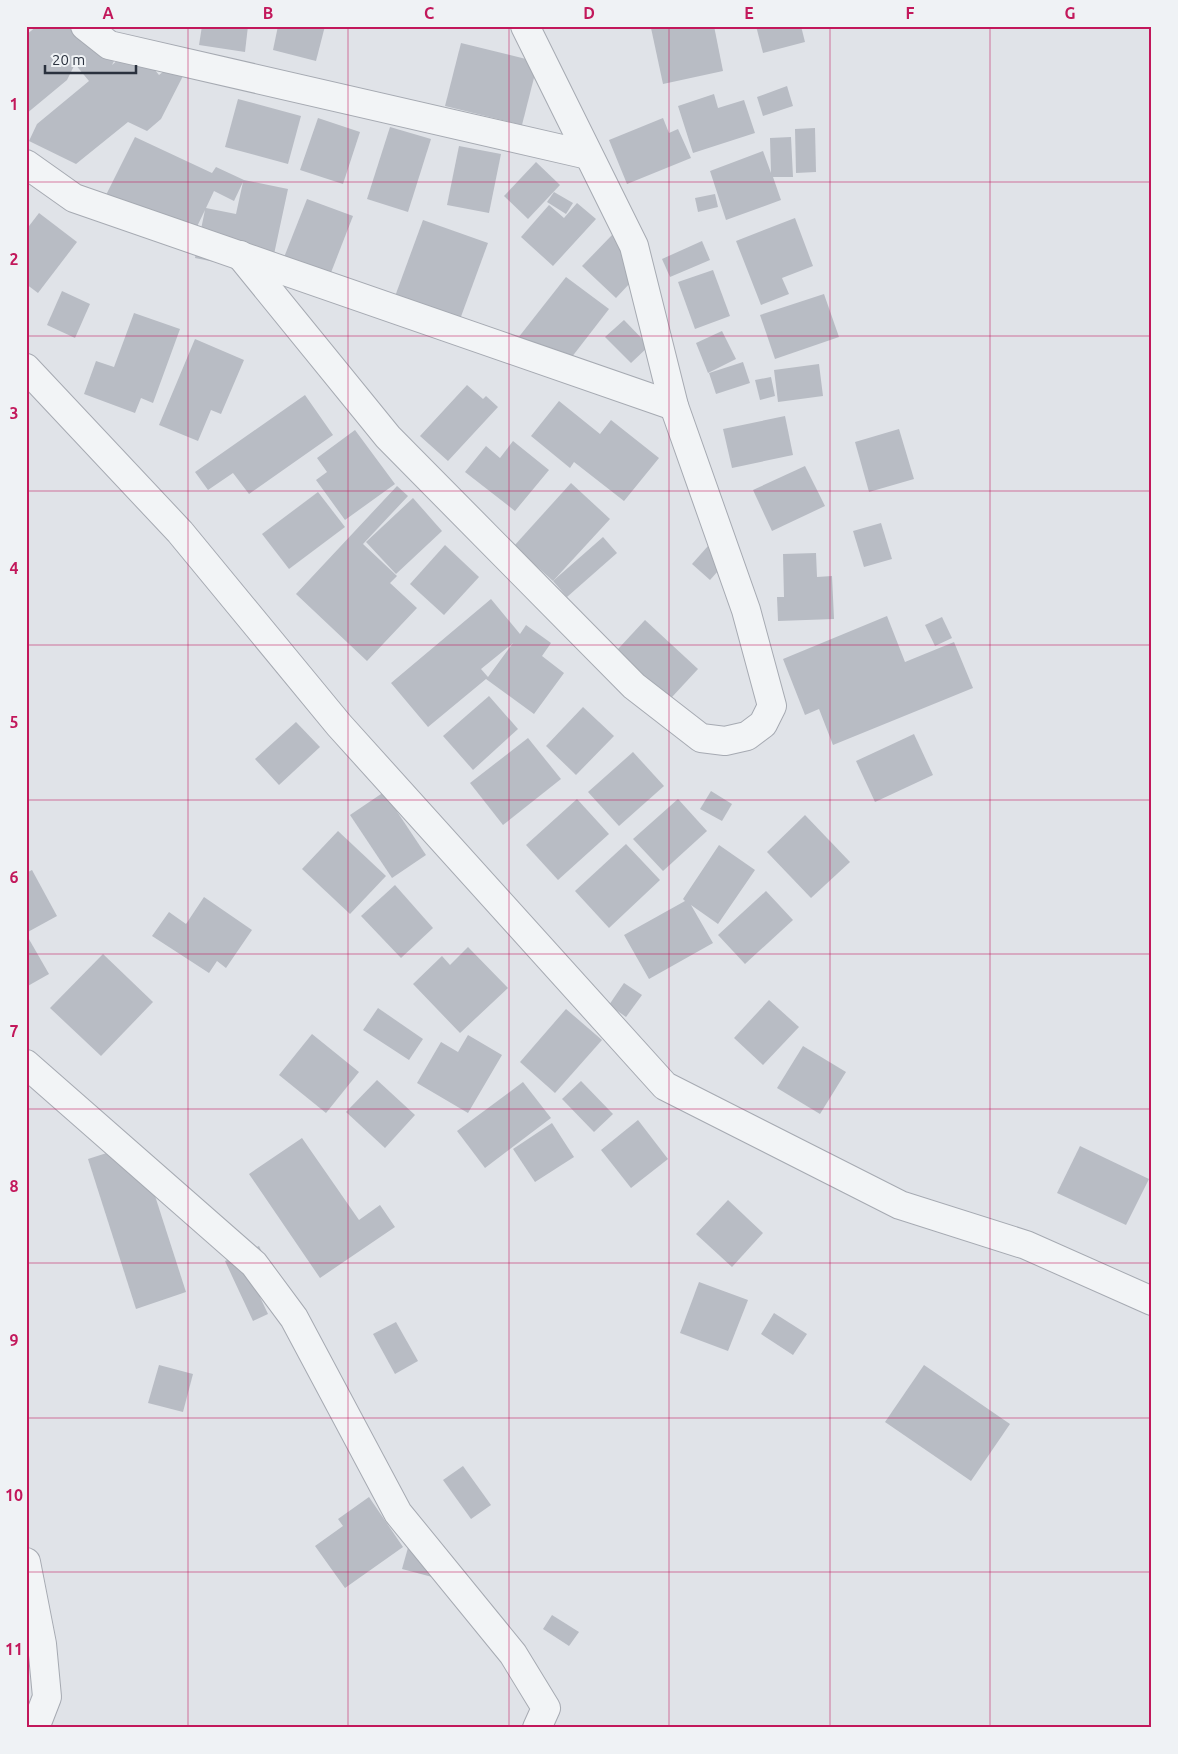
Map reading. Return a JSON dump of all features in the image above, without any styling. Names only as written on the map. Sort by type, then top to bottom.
[{"type":"street","points":[[85,26],[109,45],[588,155]]},
{"type":"street","points":[[240,255],[388,437],[634,686],[701,738],[725,741],[747,736],[763,724],[772,706],[746,610],[674,406],[634,246],[525,26]]},
{"type":"street","points":[[26,164],[74,198],[674,406]]},
{"type":"street","points":[[26,368],[180,532],[339,725],[665,1086],[900,1205],[1026,1244],[1152,1301]]},
{"type":"street","points":[[26,1064],[254,1264],[294,1318],[398,1513],[513,1654],[546,1708],[537,1728]]},
{"type":"street","points":[[26,1562],[42,1644],[48,1696],[35,1728]]},
{"type":"building","points":[[37,26],[103,26],[122,45],[112,65],[131,49],[141,53],[159,75],[173,64],[183,76],[161,119],[147,131],[128,122],[76,164],[29,141],[37,124],[89,81],[75,64],[67,80],[26,114],[26,35]]},
{"type":"building","points":[[202,26],[248,26],[245,52],[199,45]]},
{"type":"building","points":[[278,26],[325,26],[316,61],[273,50]]},
{"type":"building","points":[[660,26],[714,26],[723,71],[663,84],[651,28]]},
{"type":"building","points":[[756,26],[801,26],[805,42],[763,53]]},
{"type":"building","points":[[461,43],[538,62],[522,125],[445,106]]},
{"type":"building","points":[[787,86],[793,106],[763,116],[757,97]]},
{"type":"building","points":[[714,94],[718,108],[744,100],[755,133],[693,153],[678,106]]},
{"type":"building","points":[[238,99],[301,116],[288,164],[225,147]]},
{"type":"building","points":[[318,118],[360,132],[343,184],[300,170]]},
{"type":"building","points":[[663,118],[669,133],[678,129],[691,158],[627,184],[609,140]]},
{"type":"building","points":[[390,127],[431,139],[408,212],[367,199]]},
{"type":"building","points":[[815,128],[816,172],[796,173],[795,129]]},
{"type":"building","points":[[135,137],[212,173],[216,167],[244,180],[288,189],[270,273],[195,258],[205,210],[192,237],[106,195]],"holes":[[[243,182],[236,214],[206,208],[214,191],[234,201]]]},
{"type":"building","points":[[791,137],[793,177],[773,177],[781,200],[726,220],[710,171],[763,151],[771,173],[770,138]]},
{"type":"building","points":[[459,146],[501,154],[489,213],[447,205]]},
{"type":"building","points":[[536,162],[560,185],[528,219],[504,196]]},
{"type":"building","points":[[554,192],[573,203],[566,214],[547,202]]},
{"type":"building","points":[[715,194],[718,207],[698,212],[695,198]]},
{"type":"building","points":[[307,199],[353,216],[325,288],[279,270]]},
{"type":"building","points":[[577,203],[596,219],[553,266],[521,237],[549,205],[564,218]]},
{"type":"building","points":[[39,213],[77,242],[38,293],[26,284],[26,230]]},
{"type":"building","points":[[795,218],[813,266],[782,278],[789,294],[761,305],[736,241]]},
{"type":"building","points":[[423,220],[488,243],[455,333],[390,310]]},
{"type":"building","points":[[613,234],[646,266],[616,298],[582,266]]},
{"type":"building","points":[[702,241],[710,260],[670,277],[662,259]]},
{"type":"building","points":[[713,270],[730,316],[695,329],[678,282]]},
{"type":"building","points":[[566,277],[609,309],[561,371],[518,338]]},
{"type":"building","points":[[62,291],[90,304],[75,338],[47,325]]},
{"type":"building","points":[[824,294],[839,337],[775,359],[760,315]]},
{"type":"building","points":[[134,313],[180,329],[153,403],[141,398],[135,413],[84,394],[96,361],[114,367]]},
{"type":"building","points":[[624,320],[649,346],[631,363],[605,337]]},
{"type":"building","points":[[722,331],[736,359],[708,373],[696,343]]},
{"type":"building","points":[[195,339],[244,360],[221,414],[211,410],[198,441],[159,425]]},
{"type":"building","points":[[743,362],[750,383],[716,394],[709,373]]},
{"type":"building","points":[[819,364],[823,396],[778,402],[774,370]]},
{"type":"building","points":[[771,377],[775,396],[760,400],[755,380]]},
{"type":"building","points":[[467,385],[483,399],[486,396],[498,407],[448,461],[420,436]]},
{"type":"building","points":[[305,395],[333,435],[249,494],[233,473],[208,490],[195,472]]},
{"type":"building","points":[[559,401],[600,434],[611,420],[659,458],[624,501],[574,462],[570,468],[531,436]]},
{"type":"building","points":[[785,416],[793,455],[732,468],[723,429]]},
{"type":"building","points":[[899,429],[914,479],[869,492],[855,442]]},
{"type":"building","points":[[355,430],[395,484],[345,520],[316,480],[327,472],[317,458]]},
{"type":"building","points":[[513,441],[549,470],[515,511],[465,472],[486,446],[500,458]]},
{"type":"building","points":[[805,466],[825,506],[772,531],[753,490]]},
{"type":"building","points":[[571,483],[610,519],[553,581],[514,546]]},
{"type":"building","points":[[397,486],[408,496],[363,544],[397,576],[390,583],[417,608],[367,661],[296,594]]},
{"type":"building","points":[[318,492],[345,527],[289,569],[262,534]]},
{"type":"building","points":[[413,498],[442,531],[396,574],[366,542]]},
{"type":"building","points":[[881,523],[892,559],[864,567],[853,531]]},
{"type":"building","points":[[603,537],[617,553],[567,597],[553,581]]},
{"type":"building","points":[[445,545],[479,577],[444,615],[410,584]]},
{"type":"building","points":[[708,546],[726,562],[710,580],[692,564]]},
{"type":"building","points":[[816,553],[817,577],[832,576],[834,619],[778,621],[777,597],[784,597],[783,554]]},
{"type":"building","points":[[491,599],[520,634],[526,625],[551,643],[542,656],[564,673],[534,714],[486,679],[428,727],[391,683]],"holes":[[[513,643],[488,677],[481,669]]]},
{"type":"building","points":[[887,616],[905,662],[954,642],[973,688],[833,745],[819,709],[805,715],[783,659]]},
{"type":"building","points":[[942,617],[952,638],[935,646],[925,625]]},
{"type":"building","points":[[645,620],[698,669],[659,711],[606,662]]},
{"type":"building","points":[[489,696],[518,729],[473,770],[443,736]]},
{"type":"building","points":[[583,707],[614,736],[576,775],[546,746]]},
{"type":"building","points":[[296,722],[320,747],[279,785],[255,759]]},
{"type":"building","points":[[914,734],[933,775],[875,802],[856,761]]},
{"type":"building","points":[[528,738],[561,779],[503,825],[470,783]]},
{"type":"building","points":[[633,752],[664,786],[619,826],[588,792]]},
{"type":"building","points":[[711,791],[732,804],[722,821],[700,809]]},
{"type":"building","points":[[384,792],[426,855],[392,878],[350,815]]},
{"type":"building","points":[[577,799],[609,834],[558,880],[526,845]]},
{"type":"building","points":[[678,799],[707,831],[663,871],[633,839]]},
{"type":"building","points":[[805,815],[850,862],[811,898],[767,852]]},
{"type":"building","points":[[338,831],[386,876],[350,914],[302,869]]},
{"type":"building","points":[[626,844],[660,880],[609,928],[575,891]]},
{"type":"building","points":[[719,845],[755,870],[718,924],[691,905],[713,943],[649,979],[624,935],[685,901],[683,899]]},
{"type":"building","points":[[32,870],[57,916],[26,933],[26,873]]},
{"type":"building","points":[[395,885],[433,928],[401,958],[361,916]]},
{"type":"building","points":[[766,891],[793,920],[745,964],[718,935]]},
{"type":"building","points":[[204,897],[252,930],[226,968],[217,961],[209,973],[152,936],[169,912],[186,924]]},
{"type":"building","points":[[26,934],[49,974],[26,987]]},
{"type":"building","points":[[468,947],[508,988],[460,1033],[413,984],[442,956],[450,965]]},
{"type":"building","points":[[103,954],[153,1002],[101,1056],[50,1008]]},
{"type":"building","points":[[624,983],[642,995],[626,1017],[609,1005]]},
{"type":"building","points":[[769,1000],[799,1027],[763,1065],[734,1038]]},
{"type":"building","points":[[378,1008],[423,1039],[409,1060],[363,1030]]},
{"type":"building","points":[[566,1009],[602,1040],[555,1093],[520,1062]]},
{"type":"building","points":[[312,1034],[359,1072],[326,1113],[279,1075]]},
{"type":"building","points":[[468,1035],[502,1055],[468,1113],[417,1083],[441,1042],[458,1052]]},
{"type":"building","points":[[803,1046],[846,1072],[820,1114],[777,1088]]},
{"type":"building","points":[[377,1080],[415,1115],[385,1148],[346,1112]]},
{"type":"building","points":[[581,1081],[613,1114],[594,1132],[562,1099]]},
{"type":"building","points":[[523,1082],[551,1118],[485,1168],[457,1131]]},
{"type":"building","points":[[638,1120],[668,1159],[631,1188],[601,1150]]},
{"type":"building","points":[[552,1123],[574,1157],[535,1182],[513,1149]]},
{"type":"building","points":[[302,1138],[359,1220],[380,1205],[395,1227],[320,1278],[249,1174]]},
{"type":"building","points":[[138,1143],[186,1292],[136,1309],[88,1159]]},
{"type":"building","points":[[1080,1146],[1149,1179],[1126,1225],[1057,1193]]},
{"type":"building","points":[[728,1200],[763,1233],[732,1267],[696,1234]]},
{"type":"building","points":[[259,1246],[279,1288],[260,1297],[268,1314],[253,1321],[225,1261]]},
{"type":"building","points":[[699,1282],[748,1300],[728,1351],[680,1333]]},
{"type":"building","points":[[774,1313],[807,1334],[793,1355],[761,1334]]},
{"type":"building","points":[[396,1322],[418,1361],[395,1374],[373,1334]]},
{"type":"building","points":[[159,1365],[193,1374],[183,1412],[148,1403]]},
{"type":"building","points":[[924,1365],[1010,1424],[971,1481],[885,1422]]},
{"type":"building","points":[[463,1466],[491,1505],[471,1519],[443,1480]]},
{"type":"building","points":[[369,1497],[403,1547],[345,1588],[315,1546],[343,1526],[338,1519]]},
{"type":"building","points":[[409,1544],[436,1578],[402,1569]]},
{"type":"building","points":[[552,1615],[579,1632],[569,1646],[543,1629]]}]
